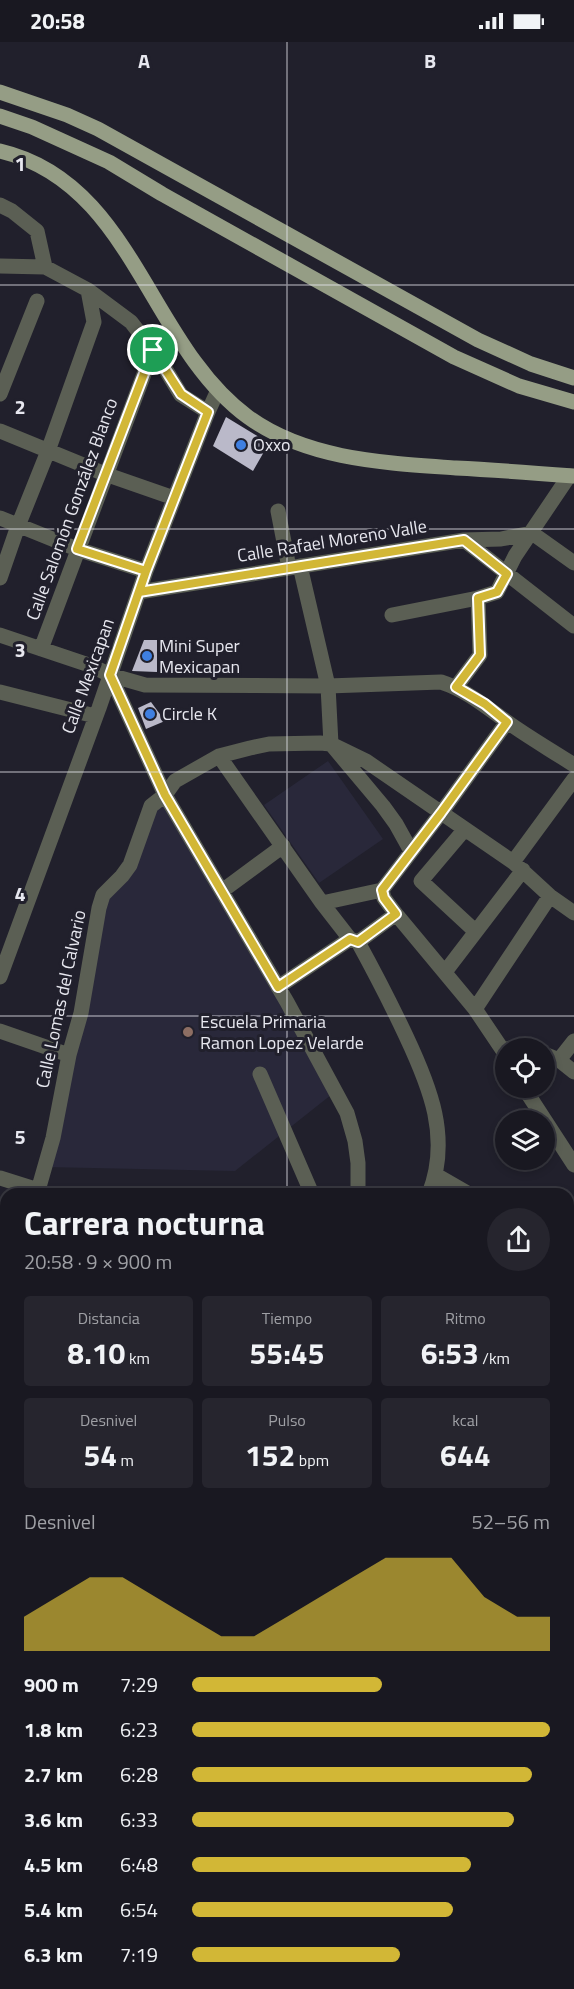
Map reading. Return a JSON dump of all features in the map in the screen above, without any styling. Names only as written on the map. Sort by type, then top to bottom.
[{"type":"main road","points":[[0,92],[58,111],[98,129],[478,340],[531,364],[574,378]]},
{"type":"main road","points":[[0,116],[109,162],[454,357],[519,386],[574,402]]},
{"type":"main road","points":[[0,151],[29,162],[55,176],[102,216],[135,265],[202,375],[248,417],[267,428],[300,443],[344,456],[386,463],[571,476]]},
{"type":"street","points":[[0,205],[12,211],[37,231],[45,267]]},
{"type":"street","points":[[0,266],[45,267],[88,290],[131,322],[153,350],[181,394],[208,412]]},
{"type":"street","points":[[0,578],[94,322],[88,290]]},
{"type":"street","points":[[0,394],[7,354],[37,301]]},
{"type":"street","name":"Calle Salomón González Blanco","points":[[41,649],[153,350]]},
{"type":"street","name":"Calle Mexicapan","points":[[0,977],[146,571],[218,390]]},
{"type":"street","points":[[0,431],[105,474],[174,498]]},
{"type":"street","points":[[392,615],[497,592],[516,556],[571,476]]},
{"type":"street","points":[[278,511],[328,686],[331,744],[383,806],[411,850]]},
{"type":"street","points":[[0,518],[77,549],[146,571]]},
{"type":"street","points":[[532,533],[574,563]]},
{"type":"street","name":"Calle Rafael Moreno Valle","points":[[139,592],[464,540],[501,539],[532,533]]},
{"type":"street","points":[[464,540],[574,626]]},
{"type":"street","points":[[456,687],[480,655],[478,598]]},
{"type":"street","points":[[0,635],[92,666],[110,675],[145,685],[328,686],[441,682],[456,687],[485,704],[507,722],[574,765]]},
{"type":"street","points":[[110,675],[165,795],[278,987],[347,1113],[355,1141],[358,1188]]},
{"type":"street","points":[[0,692],[95,716]]},
{"type":"street","points":[[322,903],[382,890],[507,722]]},
{"type":"street","name":"Calle Lomas del Calvario","points":[[39,1188],[53,1138],[69,1055],[81,1013],[99,908],[103,895],[130,865],[150,806],[165,795],[175,781],[219,756],[269,744],[331,744]]},
{"type":"street","points":[[331,744],[366,761],[465,829],[518,866],[550,896],[574,913]]},
{"type":"street","points":[[219,756],[322,903],[354,940],[388,996],[426,1078],[435,1112],[438,1140],[436,1175],[431,1188]]},
{"type":"street","points":[[445,972],[476,931],[574,779]]},
{"type":"street","points":[[465,829],[421,881],[476,931]]},
{"type":"street","points":[[222,891],[284,846]]},
{"type":"street","points":[[382,890],[384,898],[396,914],[496,1038]]},
{"type":"street","points":[[475,1009],[550,896]]},
{"type":"street","points":[[278,987],[396,914]]},
{"type":"street","points":[[0,1031],[69,1055]]},
{"type":"street","points":[[559,1060],[574,1041]]},
{"type":"street","points":[[555,1058],[574,1072]]},
{"type":"street","points":[[260,1074],[309,1188]]},
{"type":"street","points":[[530,1098],[574,1166]]},
{"type":"street","points":[[436,1175],[459,1188]]},
{"type":"street","points":[[0,1178],[25,1188]]},
{"type":"shaded area","points":[[328,761],[383,839],[319,883],[264,805]]},
{"type":"shaded area","name":"Escuela Primaria Ramon Lopez Velarde","points":[[165,795],[336,1091],[235,1171],[45,1167],[103,895]]},
{"type":"building","name":"Oxxo","points":[[226,417],[269,443],[253,471],[213,446]]},
{"type":"building","name":"Mini Super Mexicapan","points":[[144,640],[157,640],[157,672],[132,671]]},
{"type":"building","name":"Circle K","points":[[151,702],[165,721],[146,729],[138,708]]},
{"type":"place","name":"Oxxo","points":[[241,445]]},
{"type":"place","name":"Mini Super Mexicapan","points":[[147,656]]},
{"type":"place","name":"Circle K","points":[[150,714]]},
{"type":"place","name":"Escuela Primaria Ramon Lopez Velarde","points":[[188,1032]]},
{"type":"route","points":[[153,350],[77,549],[146,571],[139,592],[464,540],[507,574],[497,592],[478,598],[480,655],[456,687],[485,704],[507,722],[382,890],[384,898],[396,914],[358,942],[350,939],[278,987],[165,795],[110,675],[146,571],[208,412],[181,394],[153,350]]}]
